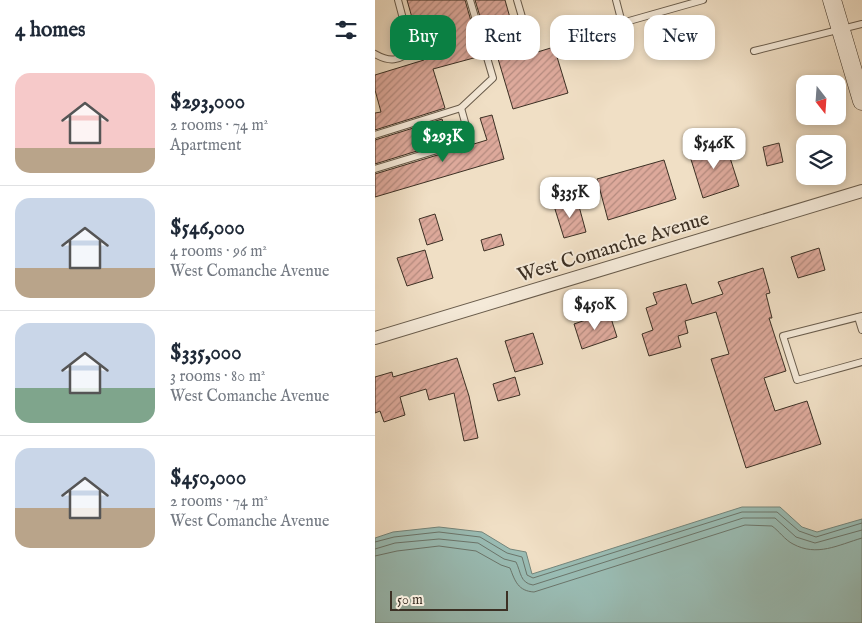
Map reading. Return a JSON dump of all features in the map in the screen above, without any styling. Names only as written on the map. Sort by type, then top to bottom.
[{"type":"street","points":[[832,0],[841,30],[857,67],[862,100]]},
{"type":"street","name":"West Comanche Avenue","points":[[375,338],[862,191]]},
{"type":"lane","points":[[375,54],[385,59],[395,60],[405,56],[411,49],[398,0]]},
{"type":"lane","points":[[375,135],[461,108],[493,78],[470,0]]},
{"type":"lane","points":[[517,0],[521,15]]},
{"type":"lane","points":[[615,0],[623,23],[703,0]]},
{"type":"lane","points":[[754,51],[862,24]]},
{"type":"lane","points":[[375,169],[470,140],[461,108]]},
{"type":"lane","points":[[862,330],[860,317],[783,336],[797,380],[862,362]]},
{"type":"water","points":[[742,507],[780,507],[802,527],[817,532],[862,519],[862,623],[375,623],[375,538],[393,532],[439,527],[482,532],[510,549],[526,552],[532,574]]},
{"type":"building","points":[[407,0],[465,0],[469,15],[466,15],[466,60],[433,69],[445,108],[375,130],[375,113],[381,112],[375,90],[375,75],[424,60],[456,60],[456,15],[411,15]]},
{"type":"building","points":[[475,0],[505,0],[509,15],[480,15]]},
{"type":"building","points":[[550,48],[550,60],[558,60],[568,93],[513,109],[498,60],[540,60],[540,51]]},
{"type":"building","points":[[492,115],[504,159],[375,197],[375,174],[487,140],[480,118]]},
{"type":"building","points":[[442,119],[449,141],[375,164],[375,140]]},
{"type":"building","points":[[725,142],[739,186],[703,198],[689,153]]},
{"type":"building","points":[[779,143],[783,162],[767,166],[763,147]]},
{"type":"building","points":[[664,160],[676,199],[608,220],[597,179]]},
{"type":"building","points":[[577,199],[586,232],[564,238],[554,206]]},
{"type":"building","points":[[435,214],[443,240],[427,245],[419,219]]},
{"type":"building","points":[[501,234],[504,245],[484,251],[481,240]]},
{"type":"building","points":[[819,248],[825,270],[798,278],[791,257]]},
{"type":"building","points":[[425,250],[433,278],[407,286],[397,258]]},
{"type":"building","points":[[763,268],[770,293],[766,294],[772,318],[769,318],[786,371],[764,378],[775,411],[807,401],[821,444],[746,468],[711,359],[729,354],[716,312],[685,321],[688,333],[678,336],[681,347],[649,356],[642,334],[653,330],[646,308],[657,304],[653,293],[686,284],[692,304],[723,294],[718,282]]},
{"type":"building","points":[[609,312],[617,337],[582,349],[574,324]]},
{"type":"building","points":[[533,333],[543,364],[515,372],[505,341]]},
{"type":"building","points":[[457,358],[469,396],[478,438],[464,441],[454,393],[429,400],[426,389],[400,397],[405,415],[384,422],[380,411],[375,413],[375,377],[392,372],[393,377]]},
{"type":"building","points":[[515,377],[520,395],[498,401],[493,384]]}]
